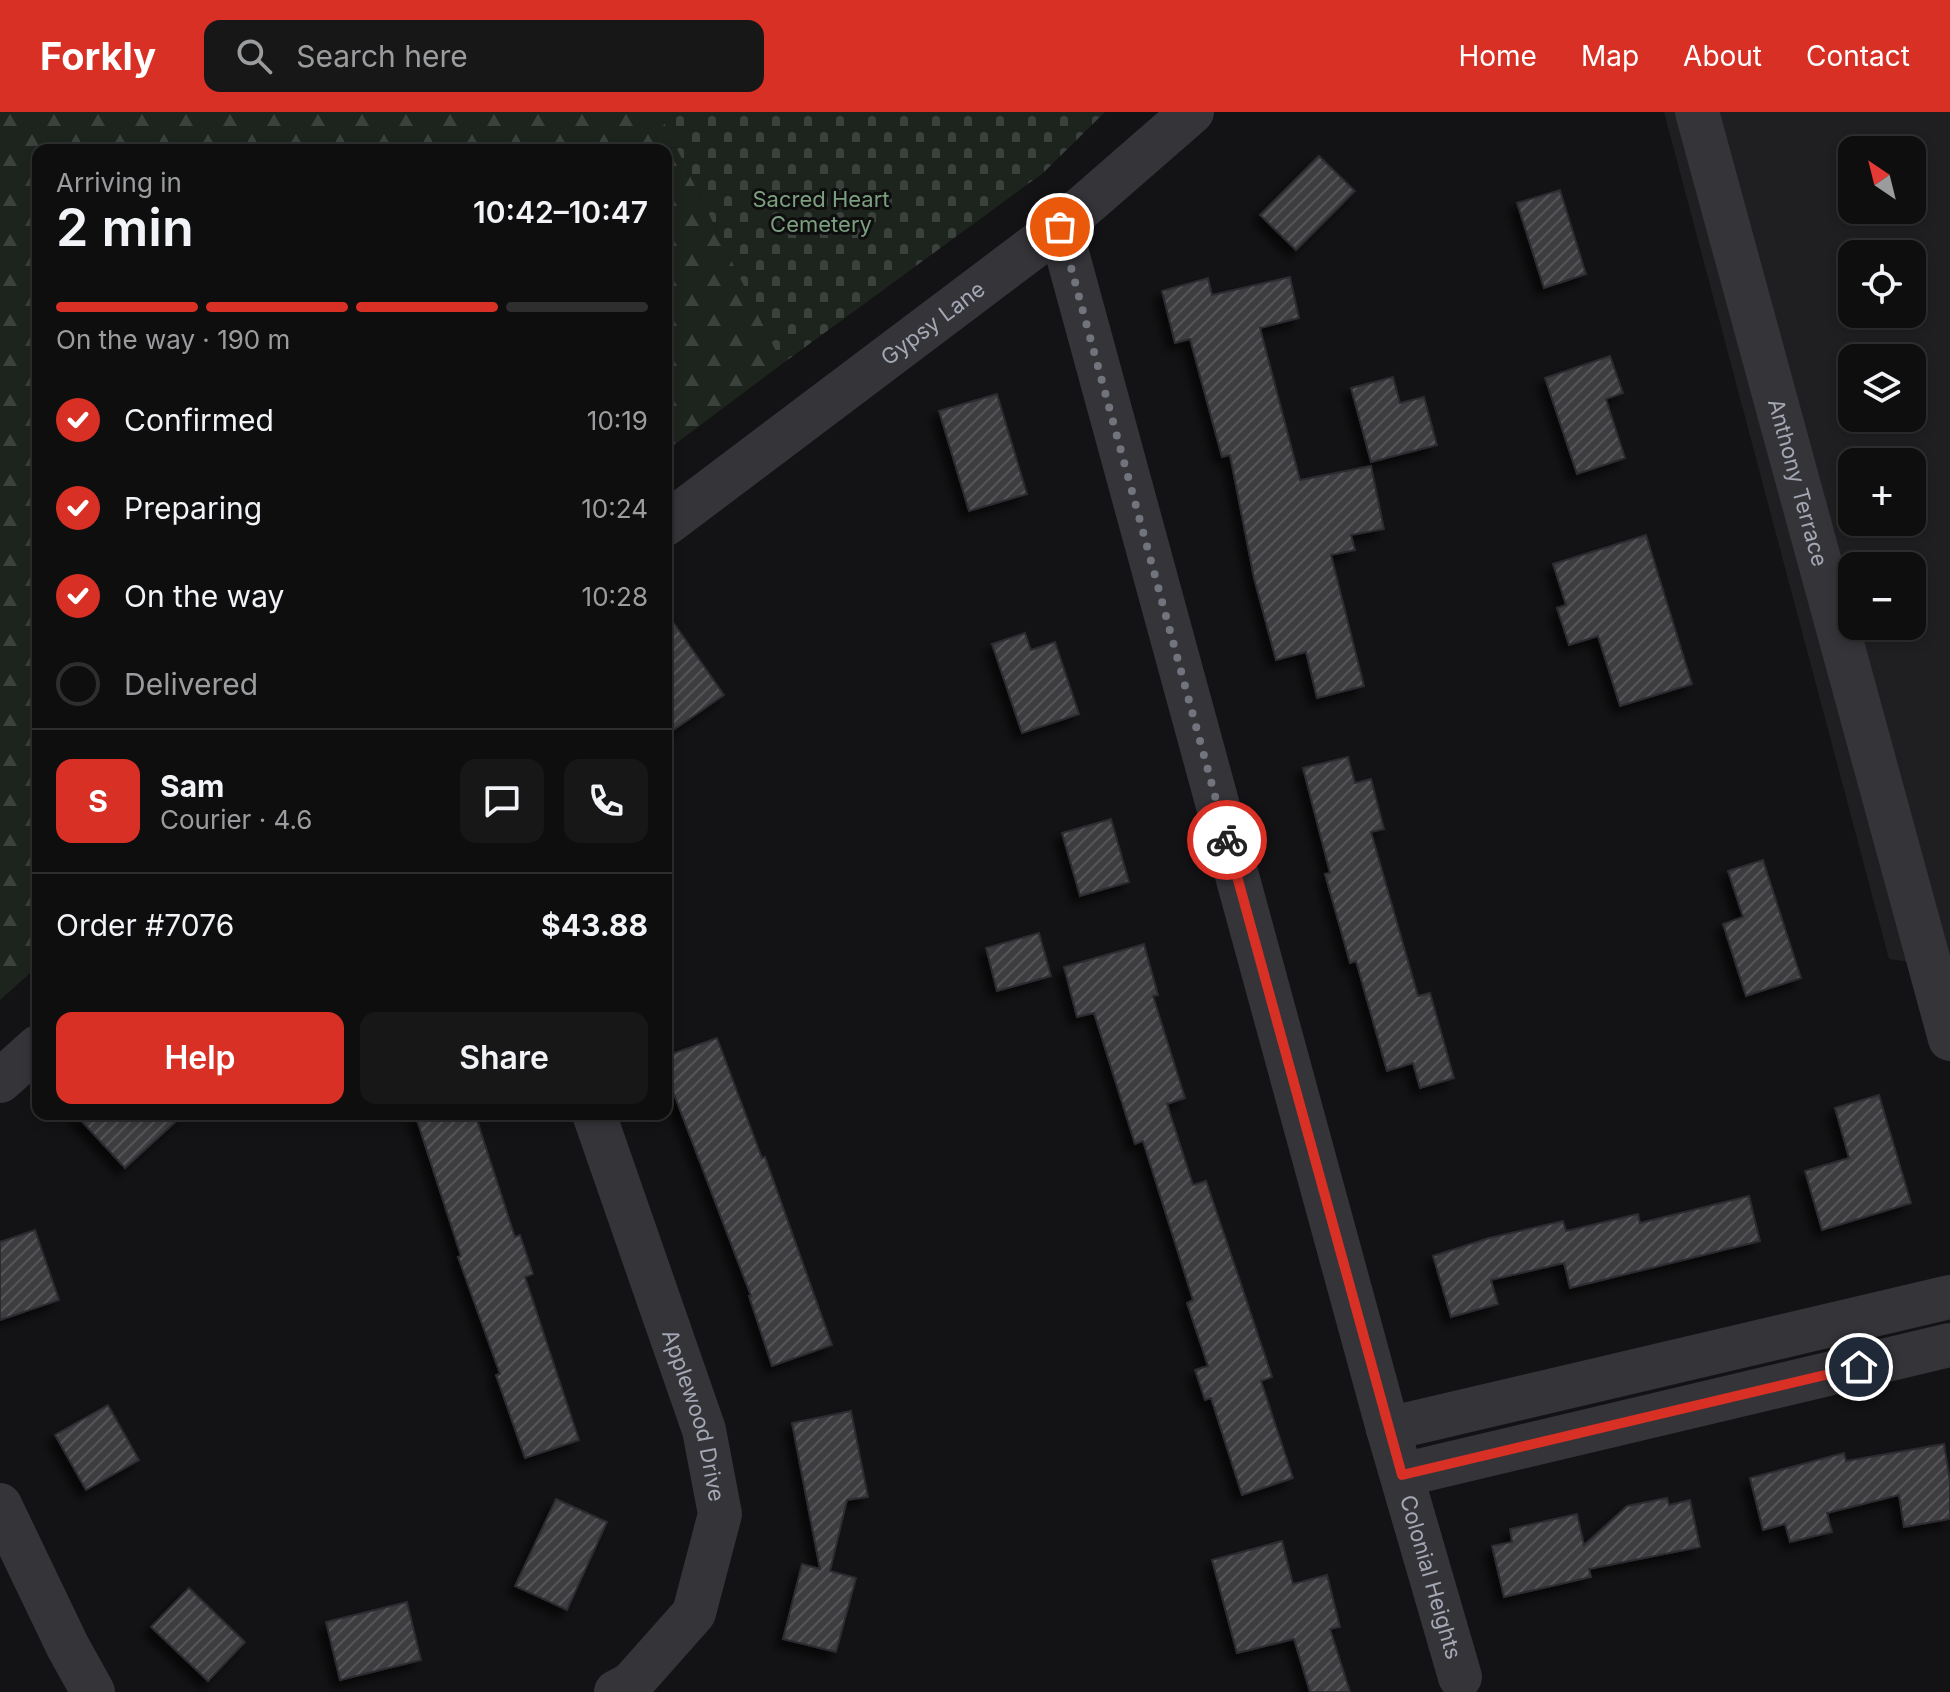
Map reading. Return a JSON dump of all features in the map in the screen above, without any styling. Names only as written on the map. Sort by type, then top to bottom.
[{"type":"street","name":"Gypsy Lane","points":[[672,519],[1060,227],[1192,112]]},
{"type":"street","name":"Anthony Terrace","points":[[1697,112],[1950,1039]]},
{"type":"street","name":"Colonial Heights","points":[[1060,227],[1388,1429],[1460,1677]]},
{"type":"street","points":[[0,1081],[32,1052]]},
{"type":"street","name":"Applewood Drive","points":[[596,1120],[704,1430],[720,1514],[694,1613],[631,1684],[616,1692]]},
{"type":"street","points":[[1388,1429],[1950,1297]]},
{"type":"street","points":[[1402,1475],[1950,1345]]},
{"type":"street","points":[[1600,1379],[1615,1426]]},
{"type":"street","points":[[0,1505],[93,1692]]},
{"type":"shaded area","points":[[1664,112],[1950,112],[1950,962],[1930,965],[1889,959]]},
{"type":"green space","points":[[0,112],[659,112],[782,364],[672,446],[672,144],[32,144],[32,971],[0,1000]]},
{"type":"green space","name":"Sacred Heart Cemetery","points":[[659,112],[1105,112],[1043,173],[782,364]]},
{"type":"building","points":[[1319,156],[1355,191],[1296,250],[1260,215]]},
{"type":"building","points":[[1560,190],[1586,274],[1544,288],[1517,203]]},
{"type":"building","points":[[1290,277],[1299,318],[1260,328],[1300,480],[1371,466],[1384,529],[1351,535],[1355,550],[1331,555],[1364,686],[1317,698],[1306,652],[1276,660],[1254,578],[1230,455],[1222,457],[1190,339],[1175,343],[1162,291],[1208,278],[1212,295]]},
{"type":"building","points":[[1610,356],[1623,393],[1606,399],[1625,458],[1577,474],[1545,378]]},
{"type":"building","points":[[1393,377],[1400,403],[1424,397],[1437,445],[1371,462],[1351,388]]},
{"type":"building","points":[[997,394],[1027,494],[969,511],[939,411]]},
{"type":"building","points":[[1646,535],[1692,684],[1620,706],[1598,636],[1569,645],[1557,608],[1566,605],[1553,564]]},
{"type":"building","points":[[672,621],[724,695],[672,731]]},
{"type":"building","points":[[1025,633],[1031,650],[1055,642],[1079,714],[1022,733],[992,644]]},
{"type":"building","points":[[1348,757],[1355,783],[1371,779],[1384,829],[1371,832],[1418,996],[1430,993],[1454,1078],[1420,1088],[1413,1063],[1387,1071],[1356,961],[1350,963],[1325,874],[1330,873],[1303,768]]},
{"type":"building","points":[[1111,819],[1129,882],[1080,896],[1062,833]]},
{"type":"building","points":[[1763,860],[1801,978],[1746,996],[1723,924],[1743,917],[1728,871]]},
{"type":"building","points":[[1039,933],[1051,976],[997,991],[986,948]]},
{"type":"building","points":[[1144,944],[1158,995],[1153,996],[1185,1098],[1167,1104],[1193,1185],[1206,1181],[1241,1284],[1272,1377],[1261,1381],[1293,1478],[1242,1495],[1211,1398],[1205,1400],[1195,1370],[1208,1366],[1187,1303],[1193,1300],[1143,1141],[1135,1144],[1094,1013],[1077,1017],[1064,967]]},
{"type":"building","points":[[717,1038],[762,1158],[765,1157],[832,1345],[772,1366],[751,1296],[672,1089],[672,1054]]},
{"type":"building","points":[[1879,1095],[1911,1203],[1822,1230],[1805,1171],[1849,1158],[1835,1108]]},
{"type":"building","points":[[81,1120],[177,1120],[125,1168]]},
{"type":"building","points":[[417,1120],[477,1120],[515,1237],[520,1235],[533,1274],[525,1277],[579,1440],[525,1458],[496,1375],[500,1374],[458,1257],[461,1256]]},
{"type":"building","points":[[1749,1196],[1760,1241],[1570,1288],[1564,1263],[1491,1280],[1498,1304],[1451,1317],[1433,1256],[1489,1238],[1563,1221],[1566,1231],[1638,1214],[1640,1223]]},
{"type":"building","points":[[35,1230],[59,1300],[0,1320],[0,1242]]},
{"type":"building","points":[[108,1405],[139,1460],[86,1490],[55,1435]]},
{"type":"building","points":[[851,1411],[868,1497],[847,1500],[830,1571],[856,1578],[836,1652],[783,1639],[802,1564],[820,1569],[792,1423]]},
{"type":"building","points":[[1944,1444],[1950,1481],[1950,1519],[1904,1527],[1899,1495],[1827,1513],[1832,1532],[1790,1542],[1785,1524],[1763,1530],[1750,1478],[1844,1453],[1846,1461]]},
{"type":"building","points":[[1667,1498],[1669,1505],[1690,1500],[1700,1547],[1589,1569],[1591,1577],[1504,1597],[1492,1546],[1512,1542],[1510,1529],[1577,1514],[1584,1545],[1627,1506]]},
{"type":"building","points":[[556,1499],[607,1522],[567,1610],[515,1586]]},
{"type":"building","points":[[1282,1541],[1293,1584],[1327,1575],[1340,1627],[1330,1629],[1350,1692],[1310,1692],[1294,1639],[1237,1653],[1212,1560]]},
{"type":"building","points":[[189,1588],[245,1642],[208,1681],[151,1627]]},
{"type":"building","points":[[407,1602],[421,1660],[340,1680],[326,1622]]},
{"type":"way so far","points":[[1060,227],[1227,840]]},
{"type":"route","points":[[1227,840],[1402,1475],[1859,1367]]}]
